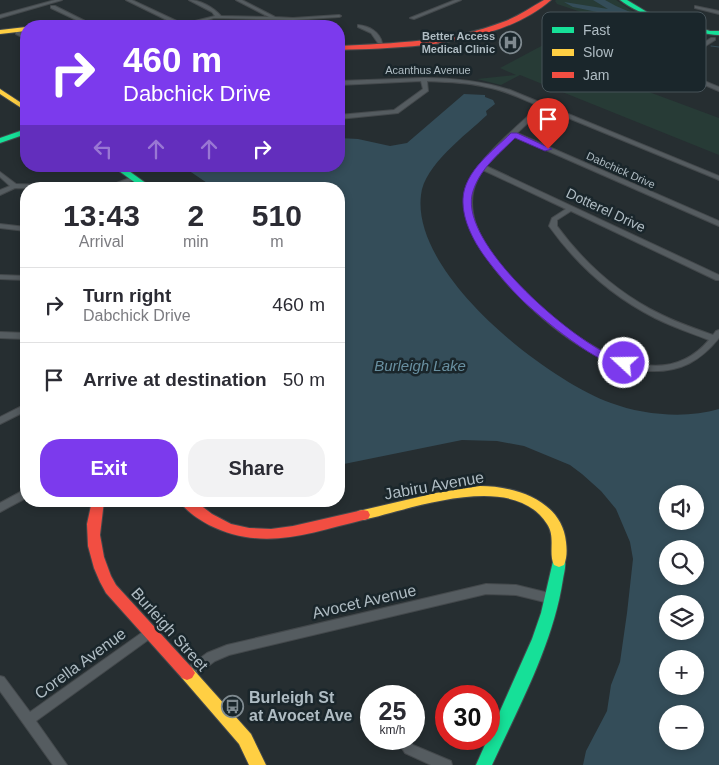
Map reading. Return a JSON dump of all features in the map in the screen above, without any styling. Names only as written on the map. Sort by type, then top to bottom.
[{"type":"street","points":[[0,13],[46,0]]},
{"type":"street","points":[[52,5],[60,0]]},
{"type":"street","points":[[0,17],[66,0]]},
{"type":"street","points":[[128,0],[172,20]]},
{"type":"street","points":[[136,0],[174,20]]},
{"type":"street","points":[[191,0],[214,11],[219,17]]},
{"type":"street","points":[[238,0],[274,18]]},
{"type":"street","points":[[442,0],[453,3]]},
{"type":"street","points":[[412,18],[459,0]]},
{"type":"street","points":[[345,45],[426,37],[481,25],[500,19],[534,0]]},
{"type":"street","points":[[345,46],[411,44],[452,38],[505,23],[548,0]]},
{"type":"street","points":[[617,0],[638,12]]},
{"type":"street","points":[[623,0],[644,12]]},
{"type":"street","points":[[52,5],[70,20]]},
{"type":"street","points":[[698,6],[719,13]]},
{"type":"street","points":[[203,20],[219,17],[339,16]]},
{"type":"street","points":[[360,26],[371,30],[378,36],[380,42]]},
{"type":"street","points":[[0,33],[20,33]]},
{"type":"street","name":"Acanthus Avenue","points":[[345,84],[453,80],[488,84],[719,178]]},
{"type":"street","points":[[345,117],[386,114],[400,111],[426,90],[424,81]]},
{"type":"street","points":[[706,84],[719,89]]},
{"type":"street","points":[[0,91],[20,105]]},
{"type":"street","points":[[543,105],[482,166],[473,180],[467,197],[469,216],[476,234],[491,258],[512,284],[558,326],[601,355],[624,363],[650,368],[671,367],[690,361],[706,349],[716,336],[657,316],[620,292],[591,269],[567,244],[553,226],[554,219],[572,208]]},
{"type":"street","points":[[0,141],[20,133]]},
{"type":"street","name":"Dabchick Drive","points":[[514,134],[719,224]]},
{"type":"street","name":"Dotterel Drive","points":[[482,166],[719,278]]},
{"type":"street","points":[[126,172],[140,182]]},
{"type":"street","points":[[0,174],[14,186]]},
{"type":"street","points":[[126,182],[135,178]]},
{"type":"street","points":[[0,192],[14,186],[20,186]]},
{"type":"street","points":[[0,226],[20,228]]},
{"type":"street","points":[[0,277],[20,278]]},
{"type":"street","points":[[0,335],[20,336]]},
{"type":"street","points":[[0,421],[20,410]]},
{"type":"street","name":"Jabiru Avenue","points":[[192,507],[202,517],[220,527],[243,534],[290,531],[480,491],[511,494],[527,500],[544,512],[558,534],[559,553],[553,599],[546,623],[484,765]]},
{"type":"street","points":[[0,508],[20,496]]},
{"type":"street","name":"Burleigh Street","points":[[97,507],[92,529],[93,545],[99,568],[111,589],[237,730],[252,751],[258,765]]},
{"type":"street","name":"Avocet Avenue","points":[[188,674],[205,661],[227,650],[486,589],[516,590],[553,599]]},
{"type":"street","name":"Corella Avenue","points":[[28,720],[151,632]]},
{"type":"street","points":[[0,681],[61,765]]},
{"type":"street","points":[[410,750],[446,765]]},
{"type":"green space","points":[[616,0],[634,12],[581,12],[557,4],[555,1]]},
{"type":"green space","points":[[542,46],[542,84],[520,75],[501,85],[477,79],[516,75],[500,68]]},
{"type":"green space","points":[[562,92],[649,92],[719,118],[719,155]]},
{"type":"water","points":[[593,0],[605,0],[630,12],[597,12],[573,7],[564,2],[608,9]]},
{"type":"water","name":"Burleigh Lake","points":[[464,94],[485,95],[485,97],[493,100],[495,104],[486,111],[487,115],[447,151],[438,162],[424,184],[421,195],[424,226],[437,257],[459,289],[488,320],[519,347],[552,371],[583,390],[611,403],[651,413],[679,415],[719,409],[719,765],[583,765],[586,751],[607,711],[611,685],[620,662],[633,559],[630,542],[616,509],[601,491],[582,474],[570,465],[524,446],[497,441],[462,440],[345,464],[345,182],[206,182],[191,172],[345,172],[345,138],[358,139],[390,146],[407,143]]},
{"type":"waterway","points":[[711,46],[719,47]]},
{"type":"traffic: fast","points":[[623,0],[643,12]]},
{"type":"traffic: fast","points":[[706,32],[719,33]]},
{"type":"traffic: fast","points":[[0,141],[20,133]]},
{"type":"traffic: fast","points":[[125,172],[140,182]]},
{"type":"traffic: fast","points":[[484,765],[540,639],[555,587],[559,561]]},
{"type":"traffic: slow","points":[[0,32],[20,30]]},
{"type":"traffic: slow","points":[[0,91],[20,105]]},
{"type":"traffic: slow","points":[[363,515],[465,493],[480,491],[501,492],[523,498],[543,510],[550,518],[556,527],[558,535],[559,561]]},
{"type":"traffic: slow","points":[[187,673],[245,739],[258,765]]},
{"type":"traffic: jam","points":[[345,48],[444,40],[465,36],[505,24],[548,0]]},
{"type":"traffic: jam","points":[[96,507],[93,524],[94,546],[105,578],[111,589],[187,673]]},
{"type":"traffic: jam","points":[[193,507],[207,518],[228,528],[249,534],[293,532],[363,515]]},
{"type":"place","name":"Better Access Medical Clinic","points":[[511,42]]},
{"type":"place","name":"Burleigh St at Avocet Ave","points":[[233,706]]},
{"type":"route","points":[[548,149],[514,134],[476,174],[470,185],[467,197],[469,216],[476,234],[491,258],[523,296],[558,326],[584,344],[601,355],[624,363]]}]
